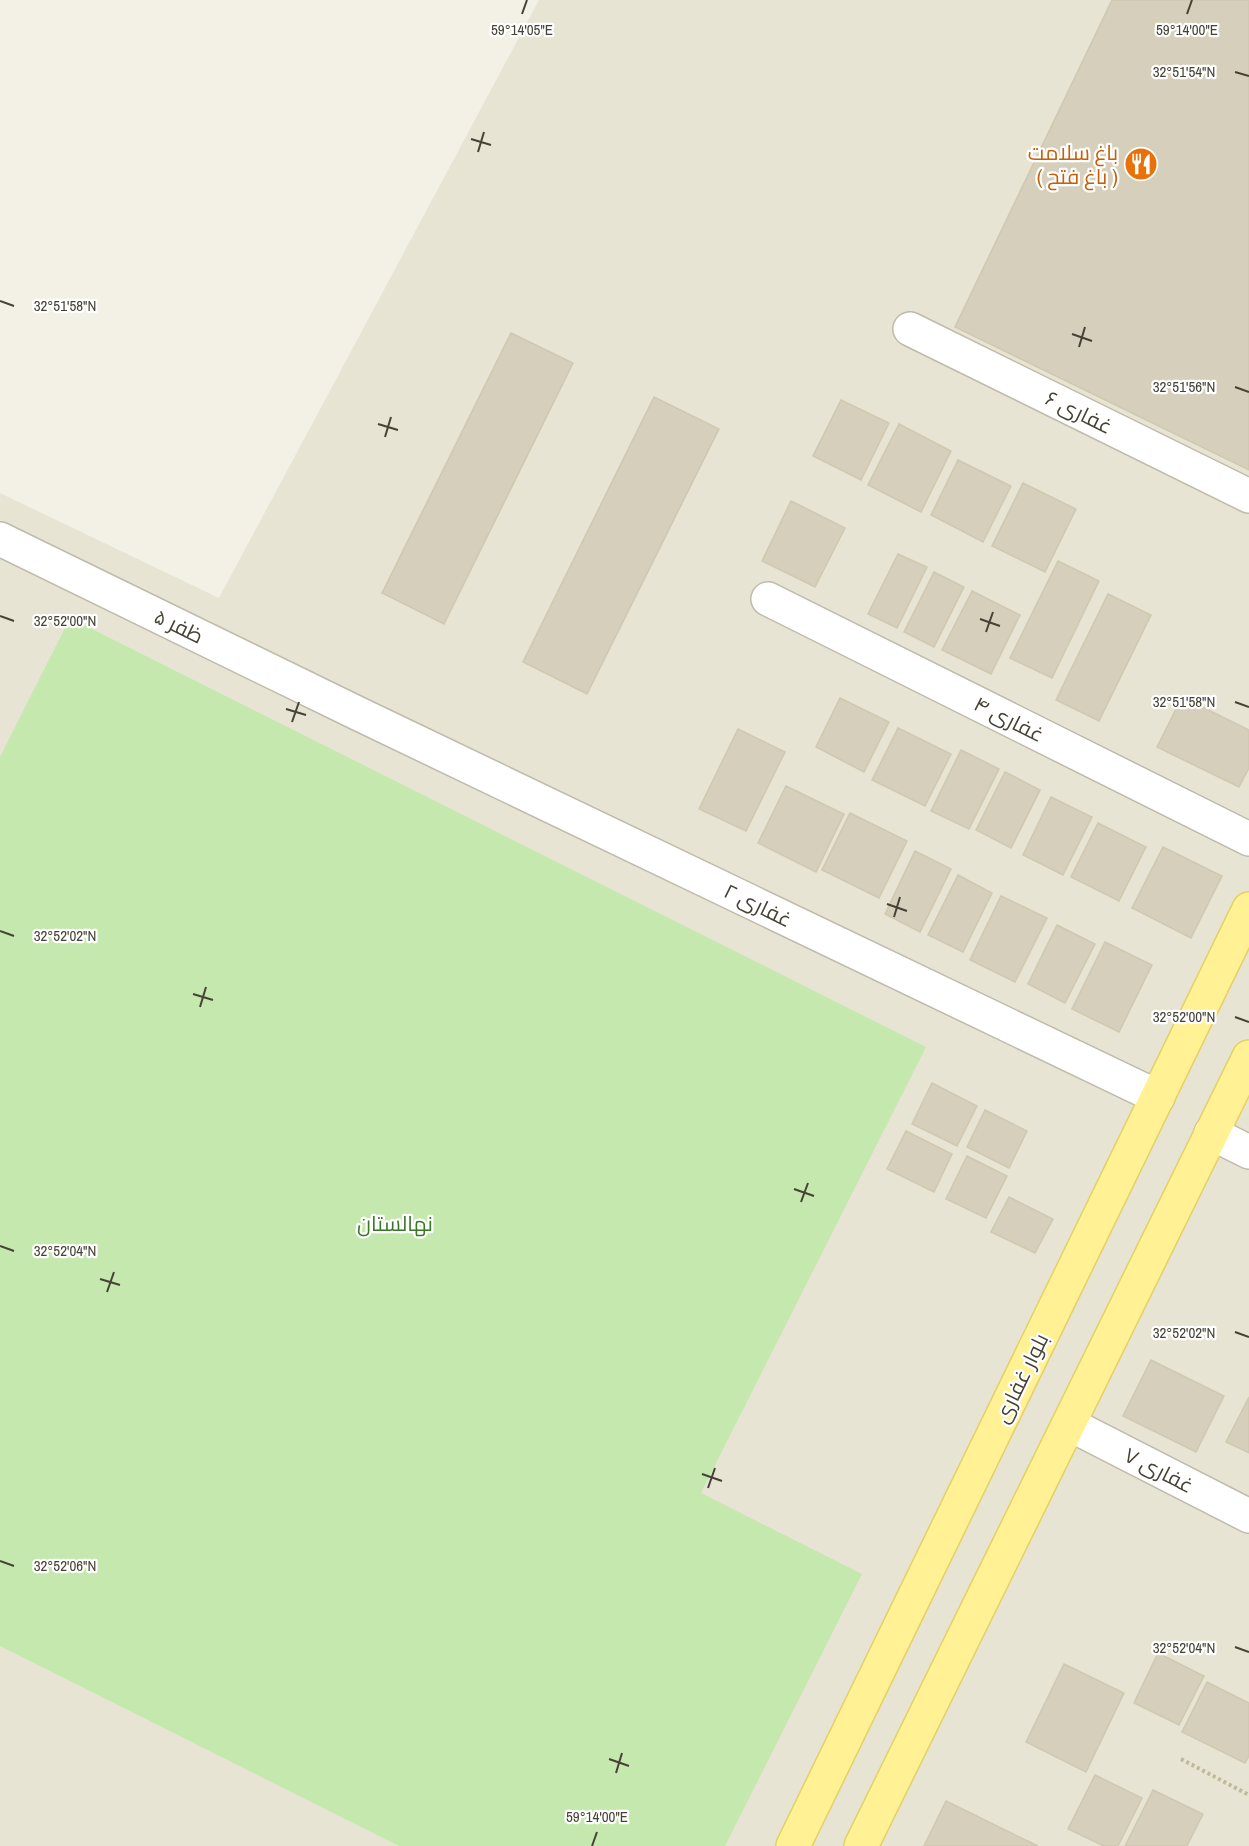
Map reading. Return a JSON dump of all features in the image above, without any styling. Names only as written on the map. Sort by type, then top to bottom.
[{"type":"main road","name":"بلوار غفاری","points":[[793,1846],[1249,909]]},
{"type":"main road","points":[[861,1846],[1249,1057]]},
{"type":"street","name":"غفاری ۶","points":[[910,329],[1249,496]]},
{"type":"street","name":"ظفر ۵","points":[[0,539],[359,714]]},
{"type":"street","name":"غفاری ۴","points":[[768,599],[1249,839]]},
{"type":"street","name":"غفاری ۲","points":[[359,714],[1158,1097]]},
{"type":"street","points":[[1211,1134],[1249,1152]]},
{"type":"street","name":"غفاری ۷","points":[[1069,1424],[1249,1516]]},
{"type":"path","points":[[1181,1759],[1249,1795]]},
{"type":"shaded area","points":[[539,0],[1249,0],[1249,1846],[0,1846],[0,493],[219,598]]},
{"type":"green space","name":"نهالستان","points":[[70,618],[926,1047],[701,1493],[862,1574],[725,1846],[399,1846],[0,1646],[0,757]]},
{"type":"building","name":"باغ سلامت ( باغ فتح )","points":[[1112,0],[1249,0],[1249,470],[955,327]]},
{"type":"building","points":[[511,333],[573,363],[444,624],[382,593]]},
{"type":"building","points":[[654,397],[719,429],[587,694],[523,662]]},
{"type":"building","points":[[841,400],[889,423],[861,480],[813,456]]},
{"type":"building","points":[[899,424],[951,451],[921,512],[868,485]]},
{"type":"building","points":[[958,460],[1011,486],[983,542],[931,515]]},
{"type":"building","points":[[1023,483],[1076,509],[1045,572],[992,546]]},
{"type":"building","points":[[791,501],[845,528],[815,587],[762,561]]},
{"type":"building","points":[[898,554],[927,567],[897,628],[868,614]]},
{"type":"building","points":[[1058,561],[1099,581],[1052,678],[1010,658]]},
{"type":"building","points":[[934,572],[964,587],[934,647],[904,632]]},
{"type":"building","points":[[972,591],[1020,615],[991,674],[942,650]]},
{"type":"building","points":[[1108,594],[1151,615],[1099,721],[1056,700]]},
{"type":"building","points":[[1182,697],[1249,730],[1249,768],[1239,787],[1157,747]]},
{"type":"building","points":[[840,698],[889,722],[864,772],[816,747]]},
{"type":"building","points":[[898,728],[951,754],[925,806],[872,780]]},
{"type":"building","points":[[738,729],[785,752],[746,831],[699,809]]},
{"type":"building","points":[[961,750],[999,769],[969,829],[931,811]]},
{"type":"building","points":[[1005,772],[1040,790],[1011,848],[976,830]]},
{"type":"building","points":[[786,786],[844,814],[816,872],[758,843]]},
{"type":"building","points":[[1051,797],[1092,817],[1063,875],[1023,855]]},
{"type":"building","points":[[850,813],[907,841],[879,898],[822,870]]},
{"type":"building","points":[[1098,823],[1146,847],[1119,901],[1071,877]]},
{"type":"building","points":[[1163,847],[1222,876],[1191,938],[1132,908]]},
{"type":"building","points":[[915,851],[951,869],[920,932],[885,914]]},
{"type":"building","points":[[958,875],[992,893],[963,952],[928,935]]},
{"type":"building","points":[[1001,896],[1047,918],[1015,982],[970,960]]},
{"type":"building","points":[[1057,925],[1095,944],[1065,1003],[1028,984]]},
{"type":"building","points":[[1105,942],[1152,965],[1119,1032],[1072,1009]]},
{"type":"building","points":[[932,1083],[977,1106],[957,1146],[912,1124]]},
{"type":"building","points":[[985,1110],[1027,1131],[1009,1168],[967,1147]]},
{"type":"building","points":[[906,1131],[952,1154],[934,1192],[887,1169]]},
{"type":"building","points":[[967,1156],[1007,1176],[986,1218],[946,1199]]},
{"type":"building","points":[[1009,1197],[1053,1219],[1035,1253],[991,1232]]},
{"type":"building","points":[[1151,1360],[1224,1396],[1196,1452],[1123,1416]]},
{"type":"building","points":[[1249,1397],[1249,1453],[1226,1442]]},
{"type":"building","points":[[1158,1653],[1204,1676],[1179,1725],[1134,1703]]},
{"type":"building","points":[[1064,1664],[1124,1693],[1086,1772],[1026,1742]]},
{"type":"building","points":[[1207,1682],[1249,1703],[1249,1756],[1245,1763],[1182,1732]]},
{"type":"building","points":[[1095,1775],[1142,1798],[1118,1846],[1104,1846],[1068,1829]]},
{"type":"building","points":[[1153,1790],[1203,1814],[1187,1846],[1125,1846]]},
{"type":"building","points":[[946,1801],[1038,1846],[924,1846]]},
{"type":"place","name":"باغ سلامت ( باغ فتح )","points":[[1141,164]]}]
